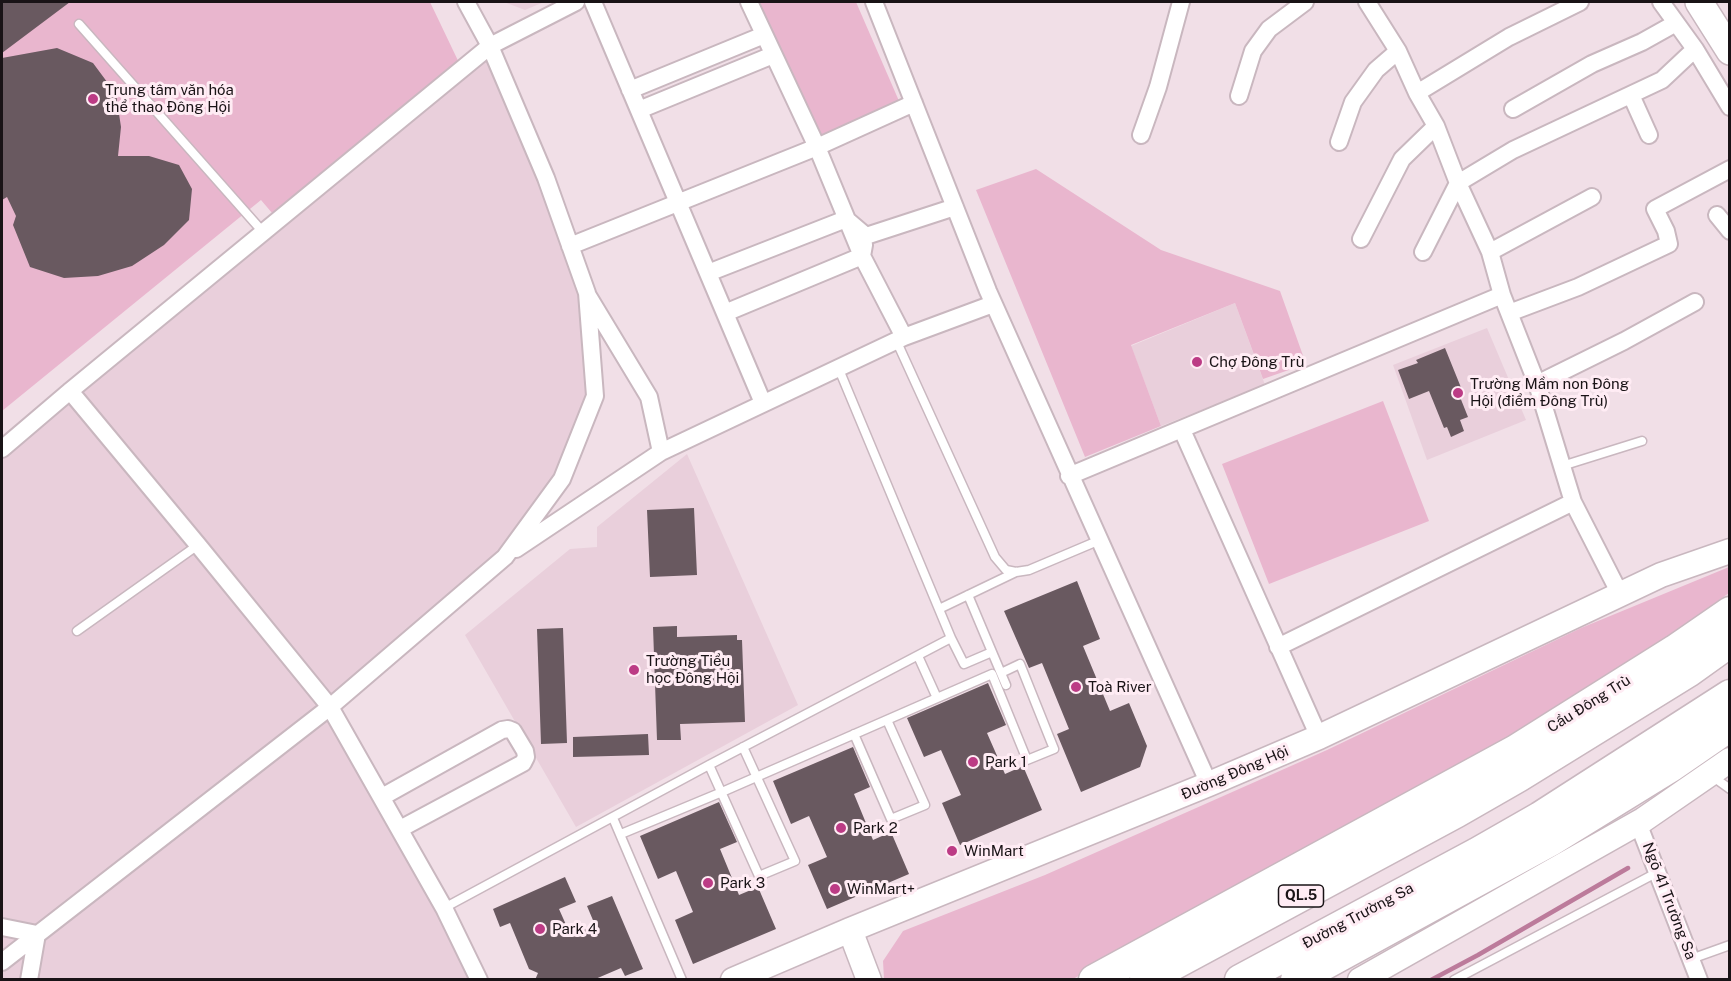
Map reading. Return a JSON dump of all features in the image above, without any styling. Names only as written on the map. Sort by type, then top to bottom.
[{"type":"highway","name":"Cầu Đông Trù","points":[[1450,801],[1516,750],[1675,650],[1730,612]]},
{"type":"highway","name":"Cầu Đông Trù","points":[[1450,801],[1518,777],[1678,678],[1730,642]]},
{"type":"highway","points":[[1296,980],[1483,864],[1540,817],[1730,695]]},
{"type":"highway","points":[[1483,864],[1552,840],[1672,766],[1730,726]]},
{"type":"highway","points":[[1094,980],[1450,801]]},
{"type":"highway","name":"QL.5","points":[[1145,980],[1450,801]]},
{"type":"highway","name":"Đường Trường Sa","points":[[1240,980],[1483,864]]},
{"type":"main road","points":[[1699,2],[1730,51]]},
{"type":"street","points":[[466,2],[490,46],[546,178],[586,293],[649,397],[661,452]]},
{"type":"street","points":[[2,449],[490,46],[576,2]]},
{"type":"street","points":[[593,2],[763,403]]},
{"type":"street","points":[[749,2],[817,147],[862,256],[900,338]]},
{"type":"street","points":[[874,2],[993,304],[1209,784]]},
{"type":"street","points":[[1141,135],[1158,87],[1182,2]]},
{"type":"street","points":[[1239,96],[1253,51],[1269,29],[1305,2]]},
{"type":"street","points":[[1367,2],[1398,51],[1436,126],[1458,183],[1490,252],[1502,295],[1537,384],[1573,502],[1620,594]]},
{"type":"street","points":[[1418,93],[1509,37],[1581,2]]},
{"type":"street","points":[[1661,2],[1695,49],[1730,107]]},
{"type":"street","points":[[1513,109],[1592,64],[1642,42],[1676,23]]},
{"type":"street","points":[[630,90],[764,35]]},
{"type":"street","points":[[1423,252],[1458,183],[1513,150],[1662,80],[1695,49]]},
{"type":"street","points":[[1338,142],[1353,102],[1376,70],[1398,51]]},
{"type":"street","points":[[639,110],[772,55]]},
{"type":"street","points":[[1631,95],[1649,135]]},
{"type":"street","points":[[570,246],[677,201],[817,147],[914,103]]},
{"type":"street","points":[[1361,239],[1402,159],[1436,126]]},
{"type":"street","points":[[1509,313],[1578,287],[1669,244],[1666,231],[1655,209],[1730,169]]},
{"type":"street","points":[[1490,252],[1593,197]]},
{"type":"street","points":[[866,236],[955,207]]},
{"type":"street","points":[[1717,215],[1730,231]]},
{"type":"street","points":[[846,219],[866,236]]},
{"type":"street","points":[[708,273],[846,219]]},
{"type":"street","points":[[862,256],[866,236]]},
{"type":"street","points":[[725,313],[862,256]]},
{"type":"street","points":[[505,557],[562,479],[595,396],[586,293]]},
{"type":"street","points":[[1070,476],[1502,295]]},
{"type":"street","points":[[1537,384],[1624,341],[1695,302]]},
{"type":"street","points":[[2,962],[330,707],[505,557],[661,452],[900,338],[993,304]]},
{"type":"street","points":[[70,391],[330,707],[444,908],[479,980]]},
{"type":"street","points":[[1182,430],[1318,737]]},
{"type":"street","points":[[1278,647],[1573,502]]},
{"type":"street","name":"Đường Đông Hội","points":[[733,980],[1209,784],[1318,737],[1661,575],[1730,551]]},
{"type":"street","points":[[382,796],[502,730],[513,731],[525,751],[526,757],[523,763],[400,829]]},
{"type":"street","points":[[1360,980],[1638,823],[1730,760]]},
{"type":"street","name":"Ngõ 41 Trường Sa","points":[[1638,823],[1699,980]]},
{"type":"street","points":[[2,927],[36,934]]},
{"type":"street","points":[[850,930],[869,980]]},
{"type":"street","points":[[29,980],[36,934]]},
{"type":"lane","points":[[79,24],[263,232]]},
{"type":"lane","points":[[900,338],[995,557],[1006,570],[1016,572]]},
{"type":"lane","points":[[838,367],[951,638],[964,664],[992,652]]},
{"type":"lane","points":[[1562,466],[1642,441]]},
{"type":"lane","points":[[939,609],[1016,572],[1046,564],[1100,540]]},
{"type":"lane","points":[[77,631],[198,545]]},
{"type":"lane","points":[[969,595],[1006,686]]},
{"type":"lane","points":[[444,908],[951,638]]},
{"type":"lane","points":[[918,656],[937,698]]},
{"type":"lane","points":[[621,834],[992,674],[1027,760],[1054,749],[1020,664],[1001,673]]},
{"type":"lane","points":[[854,734],[891,819],[925,805],[887,720]]},
{"type":"lane","points":[[709,765],[759,876],[795,861],[743,747]]},
{"type":"lane","points":[[1710,774],[1730,789]]},
{"type":"lane","points":[[613,818],[682,980]]},
{"type":"lane","points":[[1454,980],[1658,872]]},
{"type":"lane","points":[[1691,959],[1730,945]]},
{"type":"shaded area","points":[[2,2],[430,2],[462,69],[278,220],[261,200],[2,411]]},
{"type":"shaded area","points":[[504,2],[544,2],[525,10]]},
{"type":"shaded area","points":[[759,2],[856,2],[899,101],[821,135]]},
{"type":"shaded area","points":[[490,46],[587,293],[595,396],[562,479],[505,557],[330,707],[475,979],[2,979],[2,449]]},
{"type":"shaded area","points":[[1036,169],[1161,250],[1280,291],[1306,364],[1263,379],[1235,303],[1131,345],[1161,426],[1085,457],[976,190]]},
{"type":"shaded area","name":"Chợ Đông Trù","points":[[1235,303],[1265,385],[1161,426],[1131,346]]},
{"type":"shaded area","name":"Trường Mầm non Đông Hội (điểm Đông Trù)","points":[[1487,328],[1526,420],[1427,460],[1393,365]]},
{"type":"shaded area","points":[[1383,401],[1429,521],[1269,584],[1222,464]]},
{"type":"shaded area","name":"Trường Tiểu học Đông Hội","points":[[687,454],[798,705],[576,827],[465,635],[570,549],[597,547],[597,527]]},
{"type":"shaded area","points":[[1729,567],[1729,593],[1613,675],[1424,787],[1073,979],[884,979],[883,961],[903,931],[1045,875],[1327,750],[1581,628]]},
{"type":"building","points":[[2,2],[70,2],[2,53]]},
{"type":"building","name":"Trung tâm văn hóa thể thao Đông Hội","points":[[57,48],[93,63],[116,94],[121,127],[118,156],[149,156],[179,165],[192,189],[189,220],[164,245],[132,266],[98,276],[64,278],[30,267],[13,225],[16,216],[7,197],[2,200],[2,58]]},
{"type":"building","points":[[1445,348],[1462,390],[1458,392],[1468,417],[1460,420],[1464,431],[1451,437],[1447,427],[1444,428],[1429,391],[1409,399],[1398,370],[1418,363],[1416,360]]},
{"type":"building","points":[[694,508],[697,575],[650,577],[647,510]]},
{"type":"building","name":"Toà River","points":[[1077,581],[1100,639],[1083,646],[1110,711],[1129,703],[1147,746],[1140,767],[1081,792],[1057,734],[1069,729],[1042,663],[1029,668],[1004,611]]},
{"type":"building","points":[[677,626],[677,637],[737,635],[737,640],[742,640],[745,722],[680,724],[681,740],[657,740],[653,627]]},
{"type":"building","points":[[563,628],[567,743],[541,744],[537,629]]},
{"type":"building","name":"Park 1","points":[[988,683],[1006,725],[987,733],[1005,774],[1023,766],[1042,810],[960,845],[942,803],[961,795],[941,750],[924,757],[907,718]]},
{"type":"building","points":[[648,734],[649,755],[573,757],[573,737]]},
{"type":"building","name":"Park 2","points":[[853,747],[870,787],[854,794],[873,840],[891,832],[909,874],[827,909],[808,865],[827,857],[809,816],[791,824],[773,781]]},
{"type":"building","name":"Park 3","points":[[719,802],[737,842],[720,849],[739,895],[758,887],[776,929],[693,964],[675,920],[693,912],[676,871],[658,879],[640,836]]},
{"type":"building","name":"Park 4","points":[[565,877],[576,902],[559,909],[571,936],[595,925],[587,906],[612,896],[643,969],[625,976],[621,968],[593,980],[535,980],[538,973],[529,969],[510,923],[500,927],[493,909]]},
{"type":"waterway","points":[[1431,980],[1628,868]]},
{"type":"place","name":"Trung tâm văn hóa thể thao Đông Hội","points":[[93,99]]},
{"type":"place","name":"Chợ Đông Trù","points":[[1197,362]]},
{"type":"place","name":"Trường Mầm non Đông Hội (điểm Đông Trù)","points":[[1458,393]]},
{"type":"place","name":"Trường Tiểu học Đông Hội","points":[[634,670]]},
{"type":"place","name":"Toà River","points":[[1076,687]]},
{"type":"place","name":"Park 1","points":[[973,762]]},
{"type":"place","name":"Park 2","points":[[841,828]]},
{"type":"place","name":"WinMart","points":[[952,851]]},
{"type":"place","name":"Park 3","points":[[708,883]]},
{"type":"place","name":"WinMart+","points":[[835,889]]},
{"type":"place","name":"Park 4","points":[[540,929]]}]
